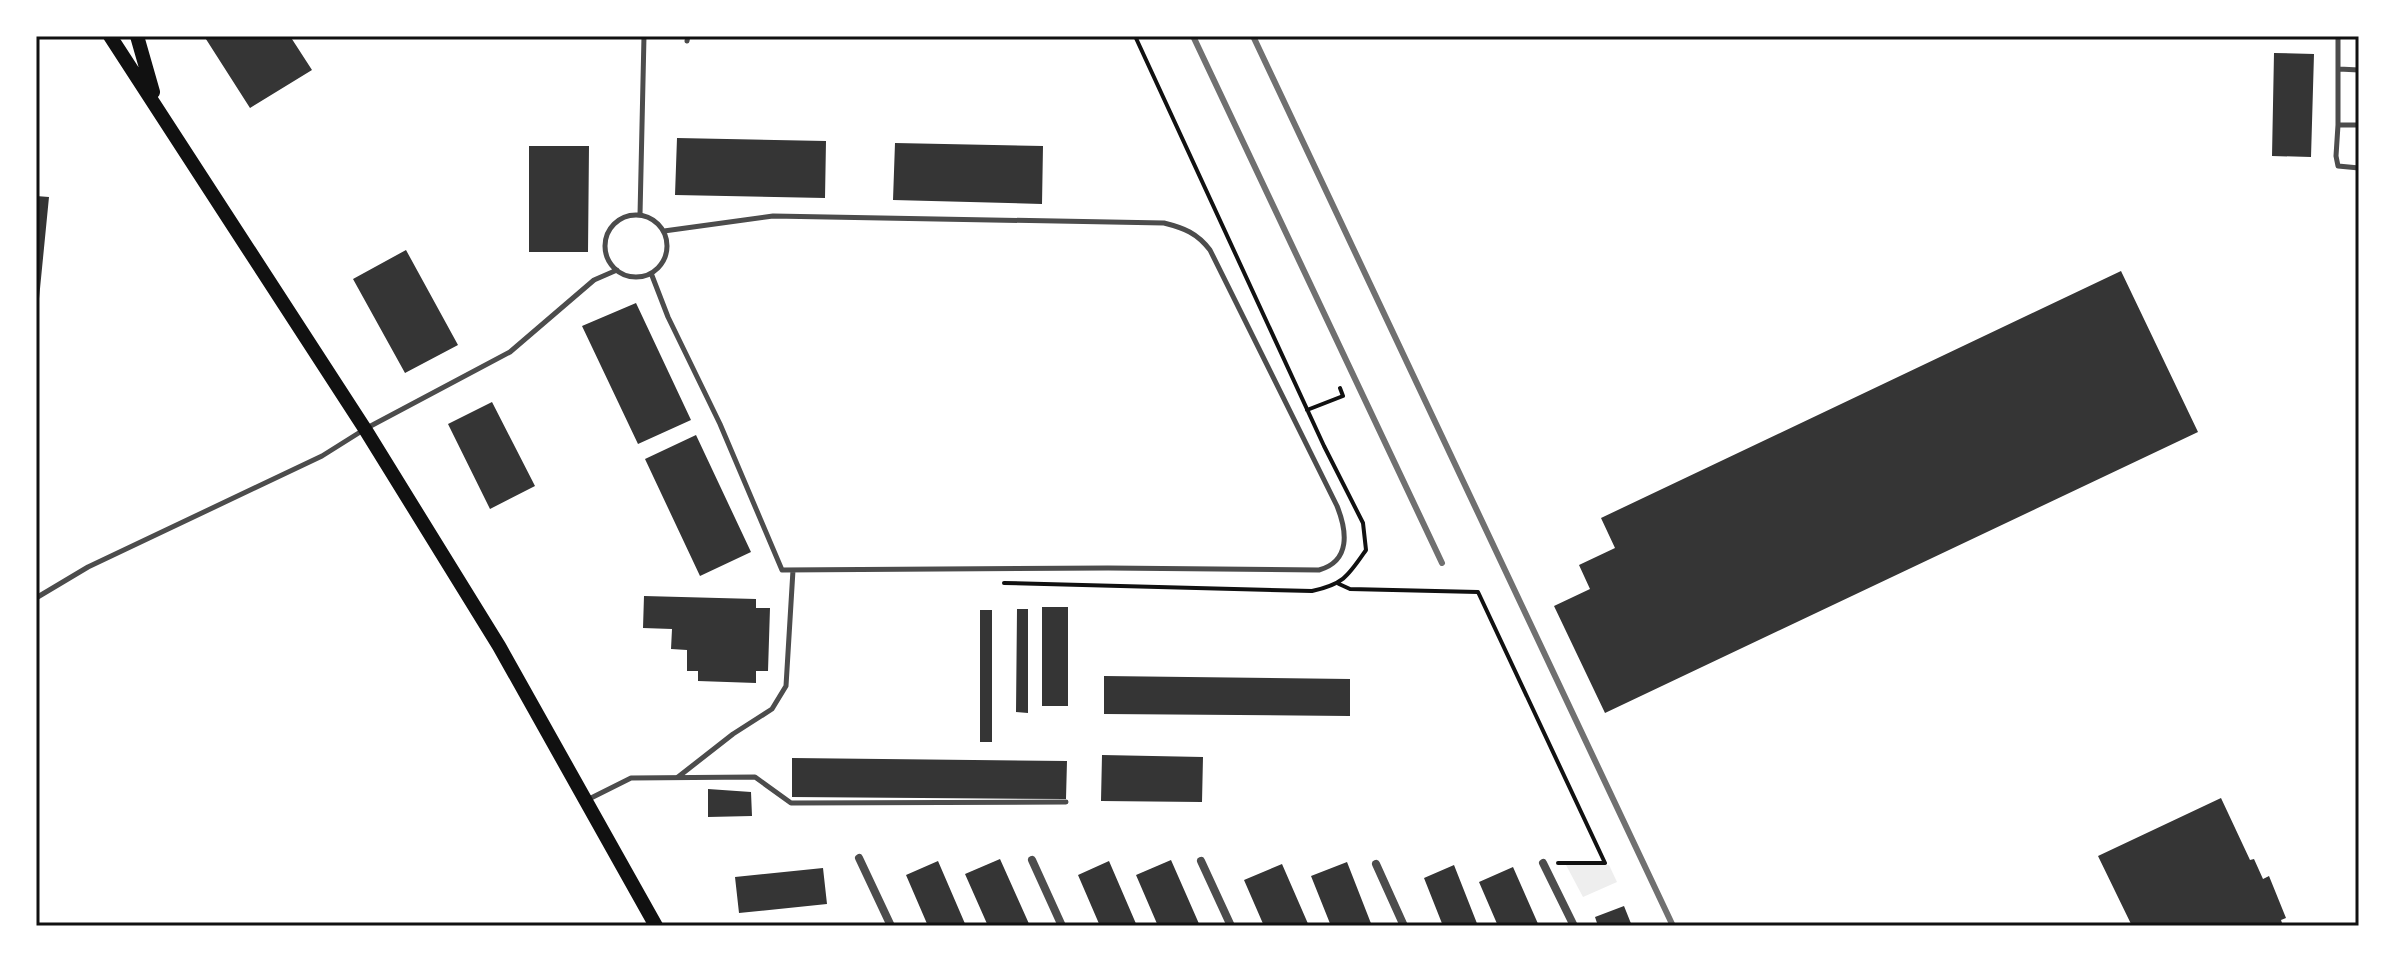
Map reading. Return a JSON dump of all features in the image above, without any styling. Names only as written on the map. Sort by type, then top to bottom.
[{"type":"main road","points":[[110,36],[365,429],[499,646],[656,926]]},
{"type":"main road","points":[[137,36],[158,108]]},
{"type":"street","points":[[859,858],[891,926]]},
{"type":"street","points":[[1032,860],[1062,926]]},
{"type":"street","points":[[1201,861],[1231,926]]},
{"type":"street","points":[[1543,863],[1574,926]]},
{"type":"street","points":[[1376,864],[1404,926]]},
{"type":"lane","points":[[640,215],[644,36]]},
{"type":"lane","points":[[2338,36],[2336,156],[2338,166],[2359,168]]},
{"type":"lane","points":[[2339,69],[2359,70]]},
{"type":"lane","points":[[2338,125],[2359,125]]},
{"type":"lane","points":[[640,215],[649,218],[664,231],[666,255],[661,265],[651,273],[640,277],[628,275],[610,262],[606,239],[618,221],[640,215]]},
{"type":"lane","points":[[651,273],[782,570],[1319,570],[1340,557],[1345,544],[1345,530],[1337,506],[1210,250],[1202,239],[1186,229],[1164,223],[773,216],[664,231]]},
{"type":"lane","points":[[36,598],[88,567],[322,456],[365,429],[510,352],[594,280],[617,270]]},
{"type":"lane","points":[[678,777],[733,734],[772,709],[786,686],[793,570]]},
{"type":"lane","points":[[587,800],[631,778],[755,777],[791,803],[1066,802]]},
{"type":"path","points":[[989,583],[1312,591],[1339,584],[1366,550],[1363,523],[1307,410],[1135,36]]},
{"type":"path","points":[[1307,410],[1343,396],[1340,388]]},
{"type":"path","points":[[1339,584],[1350,589],[1478,592],[1605,863],[1543,863]]},
{"type":"shaded area","points":[[1566,865],[1609,865],[1617,882],[1583,897]]},
{"type":"building","points":[[204,36],[290,36],[312,70],[250,108]]},
{"type":"building","points":[[2274,53],[2314,54],[2311,157],[2272,156]]},
{"type":"building","points":[[677,138],[826,141],[825,198],[675,195]]},
{"type":"building","points":[[895,143],[1043,146],[1042,204],[893,200]]},
{"type":"building","points":[[529,146],[589,146],[588,252],[529,252]]},
{"type":"building","points":[[36,196],[49,197],[38,309],[36,309]]},
{"type":"building","points":[[406,250],[458,345],[405,373],[353,279]]},
{"type":"building","points":[[2121,271],[2198,432],[1605,713],[1554,606],[1590,589],[1579,565],[1615,548],[1601,518]]},
{"type":"building","points":[[636,303],[691,420],[638,444],[582,326]]},
{"type":"building","points":[[492,402],[535,486],[490,509],[448,424]]},
{"type":"building","points":[[696,435],[751,552],[700,576],[645,459]]},
{"type":"building","points":[[644,596],[756,599],[756,608],[770,608],[768,671],[756,671],[756,683],[698,681],[698,671],[687,671],[687,650],[671,649],[672,629],[643,628]]},
{"type":"building","points":[[1042,607],[1068,607],[1068,706],[1042,706]]},
{"type":"building","points":[[1017,609],[1028,609],[1028,713],[1016,712]]},
{"type":"building","points":[[980,610],[992,610],[992,742],[980,742]]},
{"type":"building","points":[[1104,676],[1350,679],[1350,716],[1104,714]]},
{"type":"building","points":[[1102,755],[1203,757],[1202,802],[1101,801]]},
{"type":"building","points":[[792,758],[1067,761],[1066,799],[792,797]]},
{"type":"building","points":[[708,789],[751,792],[752,816],[708,817]]},
{"type":"building","points":[[2221,798],[2250,860],[2254,859],[2263,879],[2269,876],[2286,918],[2281,920],[2283,926],[2132,926],[2098,856]]},
{"type":"building","points":[[1000,859],[1030,926],[988,926],[965,874]]},
{"type":"building","points":[[1171,860],[1200,926],[1158,926],[1136,875]]},
{"type":"building","points":[[938,861],[966,926],[928,926],[906,875]]},
{"type":"building","points":[[1109,861],[1137,926],[1100,926],[1078,875]]},
{"type":"building","points":[[1347,862],[1372,926],[1331,926],[1311,876]]},
{"type":"building","points":[[1282,864],[1309,926],[1264,926],[1244,880]]},
{"type":"building","points":[[1454,865],[1478,926],[1443,926],[1424,878]]},
{"type":"building","points":[[1513,867],[1539,926],[1498,926],[1479,882]]},
{"type":"building","points":[[823,868],[827,904],[739,913],[735,877]]},
{"type":"building","points":[[1624,906],[1632,926],[1598,926],[1595,917]]},
{"type":"railway","points":[[1193,36],[1442,563]]},
{"type":"railway","points":[[1253,36],[1673,926]]}]
